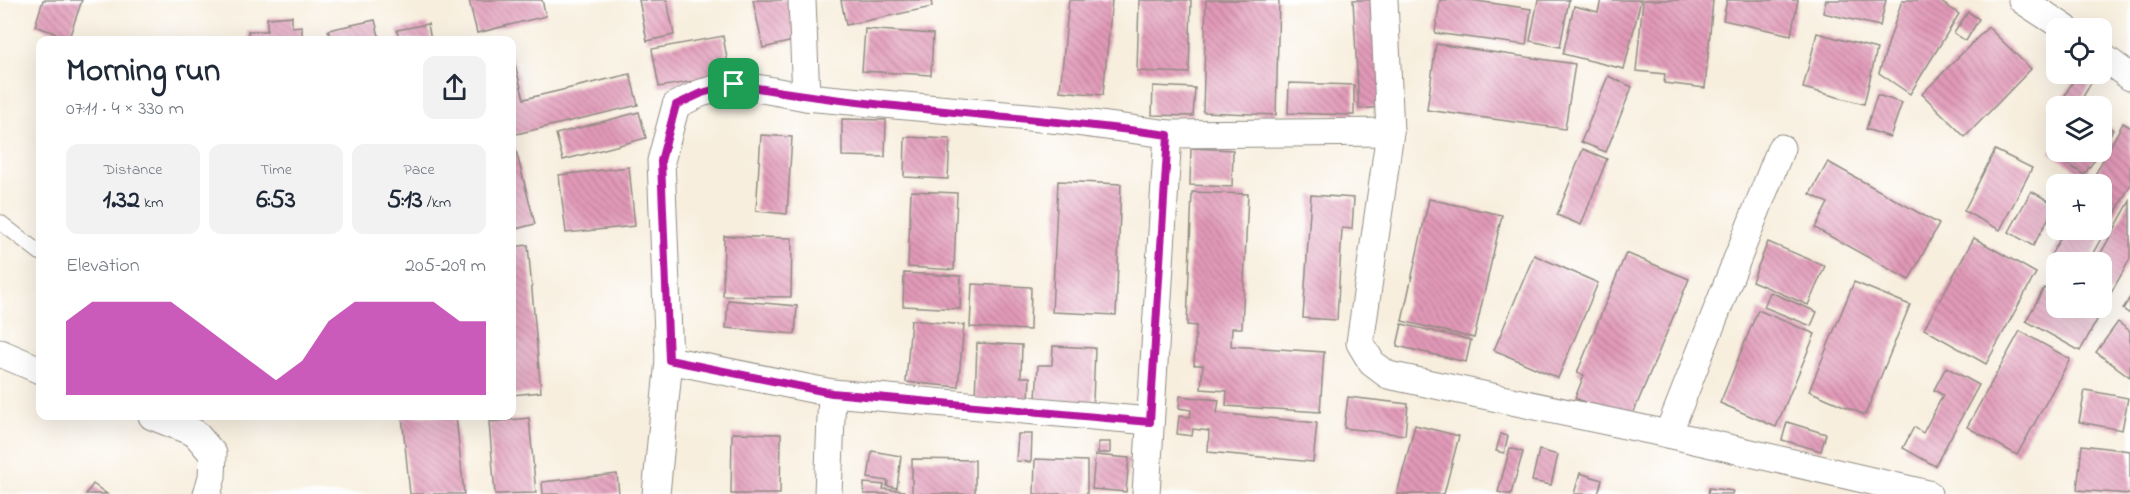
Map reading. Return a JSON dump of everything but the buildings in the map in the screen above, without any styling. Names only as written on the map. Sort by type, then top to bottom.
[{"type":"street","points":[[802,0],[806,97]]},
{"type":"street","points":[[1384,0],[1390,132],[1360,344],[1372,363],[1388,375],[1668,434],[1928,494]]},
{"type":"street","points":[[2022,0],[2050,18]]},
{"type":"street","points":[[2112,64],[2130,77]]},
{"type":"street","points":[[656,494],[669,360],[661,161],[676,105],[702,93],[734,84],[806,97],[1062,120],[1168,135],[1390,132]]},
{"type":"street","points":[[1146,494],[1168,135]]},
{"type":"street","points":[[1668,434],[1781,148]]},
{"type":"street","points":[[0,353],[36,368]]},
{"type":"street","points":[[669,360],[832,393],[1150,422]]},
{"type":"street","points":[[828,494],[832,393]]},
{"type":"street","points":[[162,420],[195,433],[213,454],[212,477],[207,494]]},
{"type":"lane","points":[[0,222],[36,250]]},
{"type":"route","points":[[734,84],[806,97],[1062,120],[1168,135],[1150,422],[832,393],[669,360],[661,161],[676,105],[702,93],[734,84]]}]
